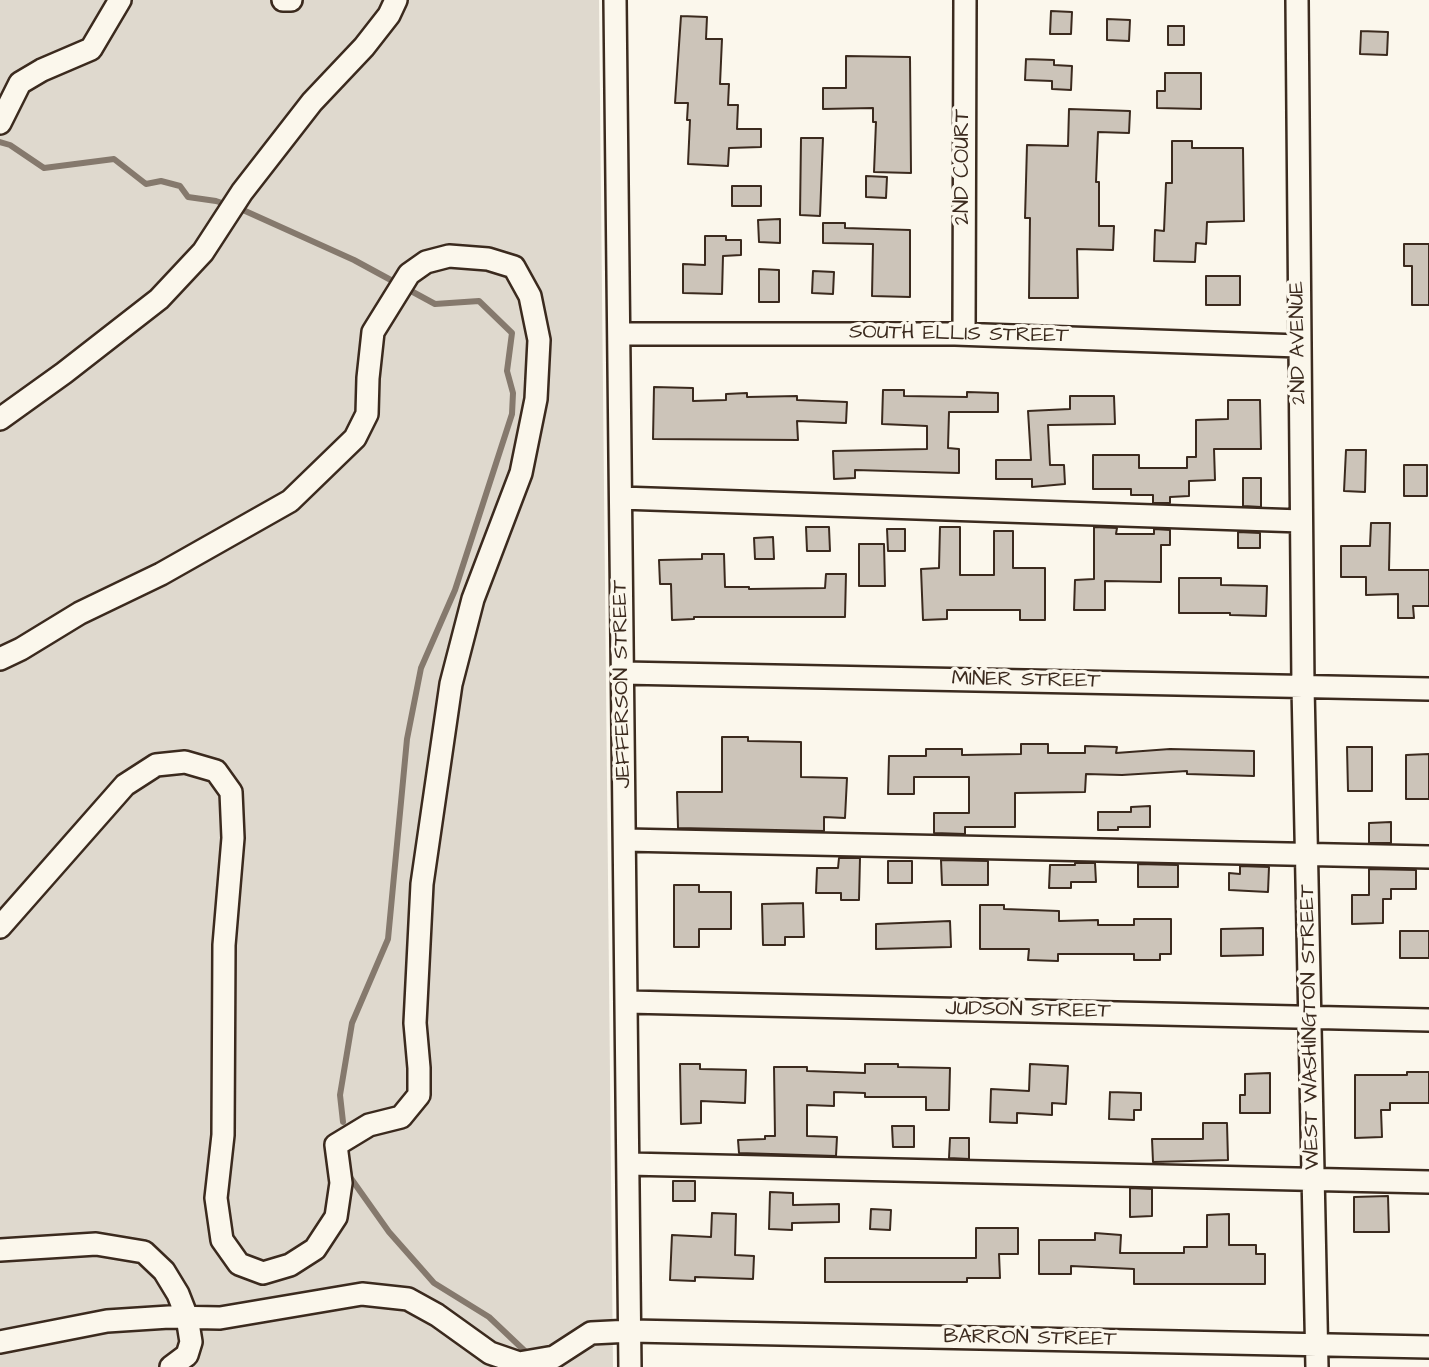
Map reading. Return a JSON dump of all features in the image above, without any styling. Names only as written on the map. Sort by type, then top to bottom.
[{"type":"street","points":[[0,123],[20,83],[42,70],[92,49],[120,0]]},
{"type":"street","points":[[283,0],[291,0]]},
{"type":"street","points":[[0,419],[159,299],[203,253],[240,196],[312,102],[364,47],[389,15],[396,0]]},
{"type":"street","name":"JEFFERSON STREET","points":[[615,0],[630,1367]]},
{"type":"street","name":"2ND COURT","points":[[964,334],[965,0]]},
{"type":"street","name":"2ND AVENUE","points":[[1297,0],[1303,686]]},
{"type":"street","points":[[0,659],[80,613],[161,574],[290,501],[355,438],[367,414],[373,332],[409,274],[426,262],[449,256],[488,259],[514,267],[530,296],[539,340],[537,399],[521,473],[473,599],[451,684],[422,884],[415,1023],[419,1095],[401,1116],[369,1125],[336,1145],[341,1184],[336,1217],[315,1249],[290,1265],[263,1273],[239,1264],[222,1240],[216,1198],[223,1135],[224,945],[233,838],[231,792],[216,771],[185,762],[156,765],[125,785],[0,927]]},
{"type":"street","name":"SOUTH ELLIS STREET","points":[[619,334],[964,334],[1299,346]]},
{"type":"street","points":[[621,498],[1301,521]]},
{"type":"street","name":"MINER STREET","points":[[623,673],[1429,689]]},
{"type":"street","name":"WEST WASHINGTON STREET","points":[[1303,686],[1317,1367]]},
{"type":"street","points":[[625,840],[1429,857]]},
{"type":"street","name":"JUDSON STREET","points":[[626,1002],[1429,1020]]},
{"type":"street","points":[[628,1164],[1429,1182]]},
{"type":"street","points":[[0,1250],[96,1244],[144,1252],[164,1271],[178,1294],[187,1317],[191,1342],[187,1355],[171,1367]]},
{"type":"street","name":"BARRON STREET","points":[[0,1342],[107,1321],[220,1318],[362,1294],[408,1299],[437,1315],[490,1353],[519,1363],[554,1357],[591,1333],[631,1331],[1429,1347]]},
{"type":"shaded area","points":[[0,0],[599,0],[613,1367],[0,1367]]},
{"type":"building","points":[[1051,11],[1072,12],[1071,34],[1050,34]]},
{"type":"building","points":[[681,16],[707,17],[706,39],[722,39],[720,84],[729,84],[728,105],[738,105],[737,129],[761,129],[761,147],[729,148],[728,166],[688,164],[688,103],[675,103]]},
{"type":"building","points":[[1107,19],[1130,20],[1129,41],[1107,40]]},
{"type":"building","points":[[1168,26],[1184,26],[1184,45],[1168,45]]},
{"type":"building","points":[[1361,31],[1388,32],[1387,55],[1360,54]]},
{"type":"building","points":[[846,56],[910,57],[911,173],[874,172],[876,122],[873,122],[873,108],[823,109],[823,88],[846,88]]},
{"type":"building","points":[[1026,59],[1054,60],[1054,65],[1072,66],[1071,90],[1052,89],[1052,81],[1025,80]]},
{"type":"building","points":[[1165,73],[1201,73],[1201,109],[1157,108],[1157,91],[1165,91]]},
{"type":"building","points":[[1069,109],[1130,111],[1129,133],[1098,132],[1096,182],[1099,182],[1099,226],[1114,226],[1113,250],[1077,249],[1078,298],[1029,298],[1030,218],[1025,218],[1027,145],[1068,146]]},
{"type":"building","points":[[801,138],[823,138],[820,216],[800,215]]},
{"type":"building","points":[[1172,141],[1192,141],[1192,148],[1243,148],[1244,221],[1207,222],[1206,244],[1196,243],[1195,262],[1154,261],[1155,230],[1164,231],[1166,183],[1172,183]]},
{"type":"building","points":[[866,176],[887,177],[886,198],[866,197]]},
{"type":"building","points":[[732,186],[761,186],[761,206],[732,206]]},
{"type":"building","points":[[780,219],[780,243],[759,242],[758,220]]},
{"type":"building","points":[[823,223],[845,223],[845,228],[910,230],[910,297],[872,296],[873,244],[823,243]]},
{"type":"building","points":[[705,236],[726,236],[726,240],[741,240],[741,255],[723,256],[722,294],[683,293],[683,264],[705,265]]},
{"type":"building","points":[[1404,244],[1429,244],[1429,305],[1412,305],[1412,266],[1404,266]]},
{"type":"building","points":[[759,269],[779,270],[779,302],[759,302]]},
{"type":"building","points":[[813,271],[834,272],[833,294],[812,293]]},
{"type":"building","points":[[1206,276],[1240,276],[1240,305],[1206,305]]},
{"type":"building","points":[[654,387],[693,388],[693,401],[726,400],[726,394],[747,393],[747,397],[797,396],[797,400],[847,402],[846,423],[797,421],[798,440],[653,439]]},
{"type":"building","points":[[883,390],[904,390],[904,396],[967,397],[967,392],[998,393],[998,412],[949,412],[948,448],[959,449],[959,473],[855,470],[855,478],[834,479],[833,451],[927,449],[927,426],[882,424]]},
{"type":"building","points":[[1070,396],[1114,396],[1115,424],[1048,425],[1050,465],[1064,465],[1065,484],[1032,487],[1032,479],[996,479],[996,460],[1031,460],[1028,411],[1070,409]]},
{"type":"building","points":[[1228,400],[1260,400],[1261,449],[1214,449],[1215,480],[1189,481],[1189,496],[1170,497],[1170,503],[1153,503],[1153,495],[1131,495],[1131,489],[1093,489],[1093,455],[1139,455],[1139,468],[1187,468],[1187,457],[1196,457],[1196,420],[1228,419]]},
{"type":"building","points":[[1346,450],[1366,450],[1365,492],[1344,491]]},
{"type":"building","points":[[1404,465],[1427,465],[1427,496],[1404,496]]},
{"type":"building","points":[[1243,478],[1261,478],[1261,507],[1243,506]]},
{"type":"building","points":[[1371,523],[1390,523],[1389,570],[1429,570],[1429,606],[1413,606],[1414,618],[1398,618],[1398,594],[1366,595],[1366,577],[1341,577],[1341,546],[1370,546]]},
{"type":"building","points":[[806,527],[829,527],[830,551],[807,551]]},
{"type":"building","points":[[940,527],[960,527],[960,575],[994,575],[994,531],[1013,531],[1013,568],[1045,568],[1045,620],[1020,620],[1020,610],[947,610],[947,619],[923,620],[921,569],[939,568]]},
{"type":"building","points":[[1094,527],[1117,528],[1116,534],[1154,534],[1154,529],[1170,530],[1170,545],[1161,545],[1161,582],[1105,581],[1105,610],[1074,610],[1075,580],[1094,579]]},
{"type":"building","points":[[887,529],[905,529],[905,551],[888,551]]},
{"type":"building","points":[[1238,532],[1260,533],[1260,548],[1238,548]]},
{"type":"building","points":[[773,537],[774,559],[755,559],[754,538]]},
{"type":"building","points":[[859,544],[884,544],[885,586],[859,586]]},
{"type":"building","points":[[702,554],[724,554],[725,587],[825,588],[826,574],[846,574],[845,617],[694,617],[672,620],[671,584],[660,584],[659,560],[702,559]]},
{"type":"building","points":[[1179,578],[1221,578],[1221,585],[1267,586],[1266,616],[1179,613]]},
{"type":"building","points":[[722,737],[748,737],[748,741],[801,742],[801,777],[847,778],[845,818],[824,817],[824,831],[678,828],[677,792],[722,792]]},
{"type":"building","points":[[1021,744],[1048,744],[1048,753],[1085,753],[1085,746],[1117,747],[1116,753],[1170,749],[1254,751],[1254,776],[1187,774],[1187,771],[1086,774],[1085,792],[1015,793],[1015,827],[965,827],[965,834],[934,833],[934,813],[969,813],[969,777],[914,777],[914,794],[888,794],[889,756],[926,756],[926,749],[962,749],[962,755],[1021,754]]},
{"type":"building","points":[[1347,747],[1372,747],[1372,791],[1348,791]]},
{"type":"building","points":[[1429,754],[1429,799],[1406,799],[1406,755]]},
{"type":"building","points":[[1150,806],[1150,827],[1098,830],[1098,812],[1131,812],[1131,807]]},
{"type":"building","points":[[1391,822],[1391,843],[1369,843],[1369,823]]},
{"type":"building","points":[[839,858],[860,858],[859,900],[841,900],[841,893],[816,893],[817,868],[838,868]]},
{"type":"building","points":[[941,860],[988,861],[988,885],[942,885]]},
{"type":"building","points":[[888,861],[912,861],[912,883],[888,883]]},
{"type":"building","points":[[1095,863],[1096,882],[1071,882],[1071,888],[1049,888],[1050,865]]},
{"type":"building","points":[[1138,864],[1178,865],[1178,887],[1138,887]]},
{"type":"building","points":[[1240,866],[1269,867],[1268,892],[1229,890],[1229,873],[1240,874]]},
{"type":"building","points":[[1369,869],[1416,870],[1416,889],[1391,889],[1391,899],[1383,899],[1383,923],[1352,924],[1352,895],[1369,895]]},
{"type":"building","points":[[674,885],[699,885],[699,892],[731,892],[731,929],[699,929],[699,947],[674,947]]},
{"type":"building","points":[[803,903],[804,937],[785,937],[785,945],[763,945],[762,904]]},
{"type":"building","points":[[980,905],[1004,905],[1004,909],[1059,911],[1059,921],[1098,920],[1098,925],[1134,925],[1134,919],[1171,919],[1171,954],[1160,954],[1160,960],[1134,960],[1134,954],[1058,954],[1058,961],[1028,960],[1029,949],[980,949]]},
{"type":"building","points":[[950,921],[951,947],[876,949],[876,924]]},
{"type":"building","points":[[1263,928],[1263,955],[1221,956],[1221,929]]},
{"type":"building","points":[[1400,931],[1429,931],[1429,958],[1400,958]]},
{"type":"building","points":[[680,1064],[700,1064],[700,1069],[746,1070],[745,1103],[701,1101],[701,1123],[681,1124]]},
{"type":"building","points":[[865,1064],[950,1068],[949,1110],[926,1110],[926,1097],[865,1097],[865,1093],[834,1092],[834,1106],[807,1105],[807,1136],[837,1137],[836,1156],[739,1153],[738,1140],[775,1136],[774,1067],[807,1067],[807,1071],[865,1073]]},
{"type":"building","points":[[1030,1064],[1068,1066],[1066,1104],[1052,1103],[1052,1115],[1017,1113],[1017,1123],[990,1122],[991,1089],[1029,1091]]},
{"type":"building","points":[[1407,1072],[1429,1072],[1429,1103],[1390,1103],[1390,1110],[1381,1110],[1382,1137],[1355,1138],[1355,1075],[1407,1075]]},
{"type":"building","points":[[1270,1073],[1270,1113],[1240,1113],[1240,1095],[1245,1095],[1245,1074]]},
{"type":"building","points":[[1110,1092],[1141,1093],[1141,1110],[1134,1110],[1134,1120],[1109,1119]]},
{"type":"building","points":[[1203,1123],[1227,1123],[1228,1160],[1153,1162],[1152,1139],[1203,1139]]},
{"type":"building","points":[[892,1126],[914,1126],[914,1147],[893,1147]]},
{"type":"building","points":[[950,1138],[969,1138],[969,1159],[949,1158]]},
{"type":"building","points":[[673,1181],[695,1181],[695,1201],[673,1201]]},
{"type":"building","points":[[1130,1188],[1152,1189],[1152,1216],[1130,1217]]},
{"type":"building","points":[[770,1192],[793,1193],[793,1205],[839,1204],[839,1222],[792,1223],[792,1230],[769,1229]]},
{"type":"building","points":[[1388,1196],[1389,1232],[1354,1232],[1354,1197]]},
{"type":"building","points":[[871,1209],[891,1210],[890,1230],[870,1229]]},
{"type":"building","points":[[712,1213],[736,1214],[735,1255],[754,1256],[753,1279],[695,1277],[695,1281],[670,1280],[672,1235],[711,1237]]},
{"type":"building","points":[[1229,1214],[1229,1245],[1256,1245],[1256,1254],[1265,1254],[1265,1284],[1134,1284],[1134,1269],[1071,1266],[1071,1274],[1039,1274],[1039,1240],[1095,1240],[1095,1233],[1121,1235],[1120,1253],[1184,1253],[1184,1247],[1207,1247],[1207,1215]]},
{"type":"building","points":[[976,1228],[1018,1228],[1018,1254],[999,1254],[1000,1278],[967,1278],[967,1282],[825,1282],[825,1258],[976,1258]]},
{"type":"waterway","points":[[0,142],[10,145],[44,168],[114,159],[146,184],[161,181],[180,186],[188,197],[216,201],[243,210],[354,260],[435,304],[479,301],[512,333],[507,371],[513,393],[512,414],[455,590],[421,668],[407,739],[388,939],[352,1023],[340,1095],[343,1122]]},
{"type":"waterway","points":[[349,1171],[350,1177],[389,1232],[434,1283],[489,1317],[528,1354]]}]
